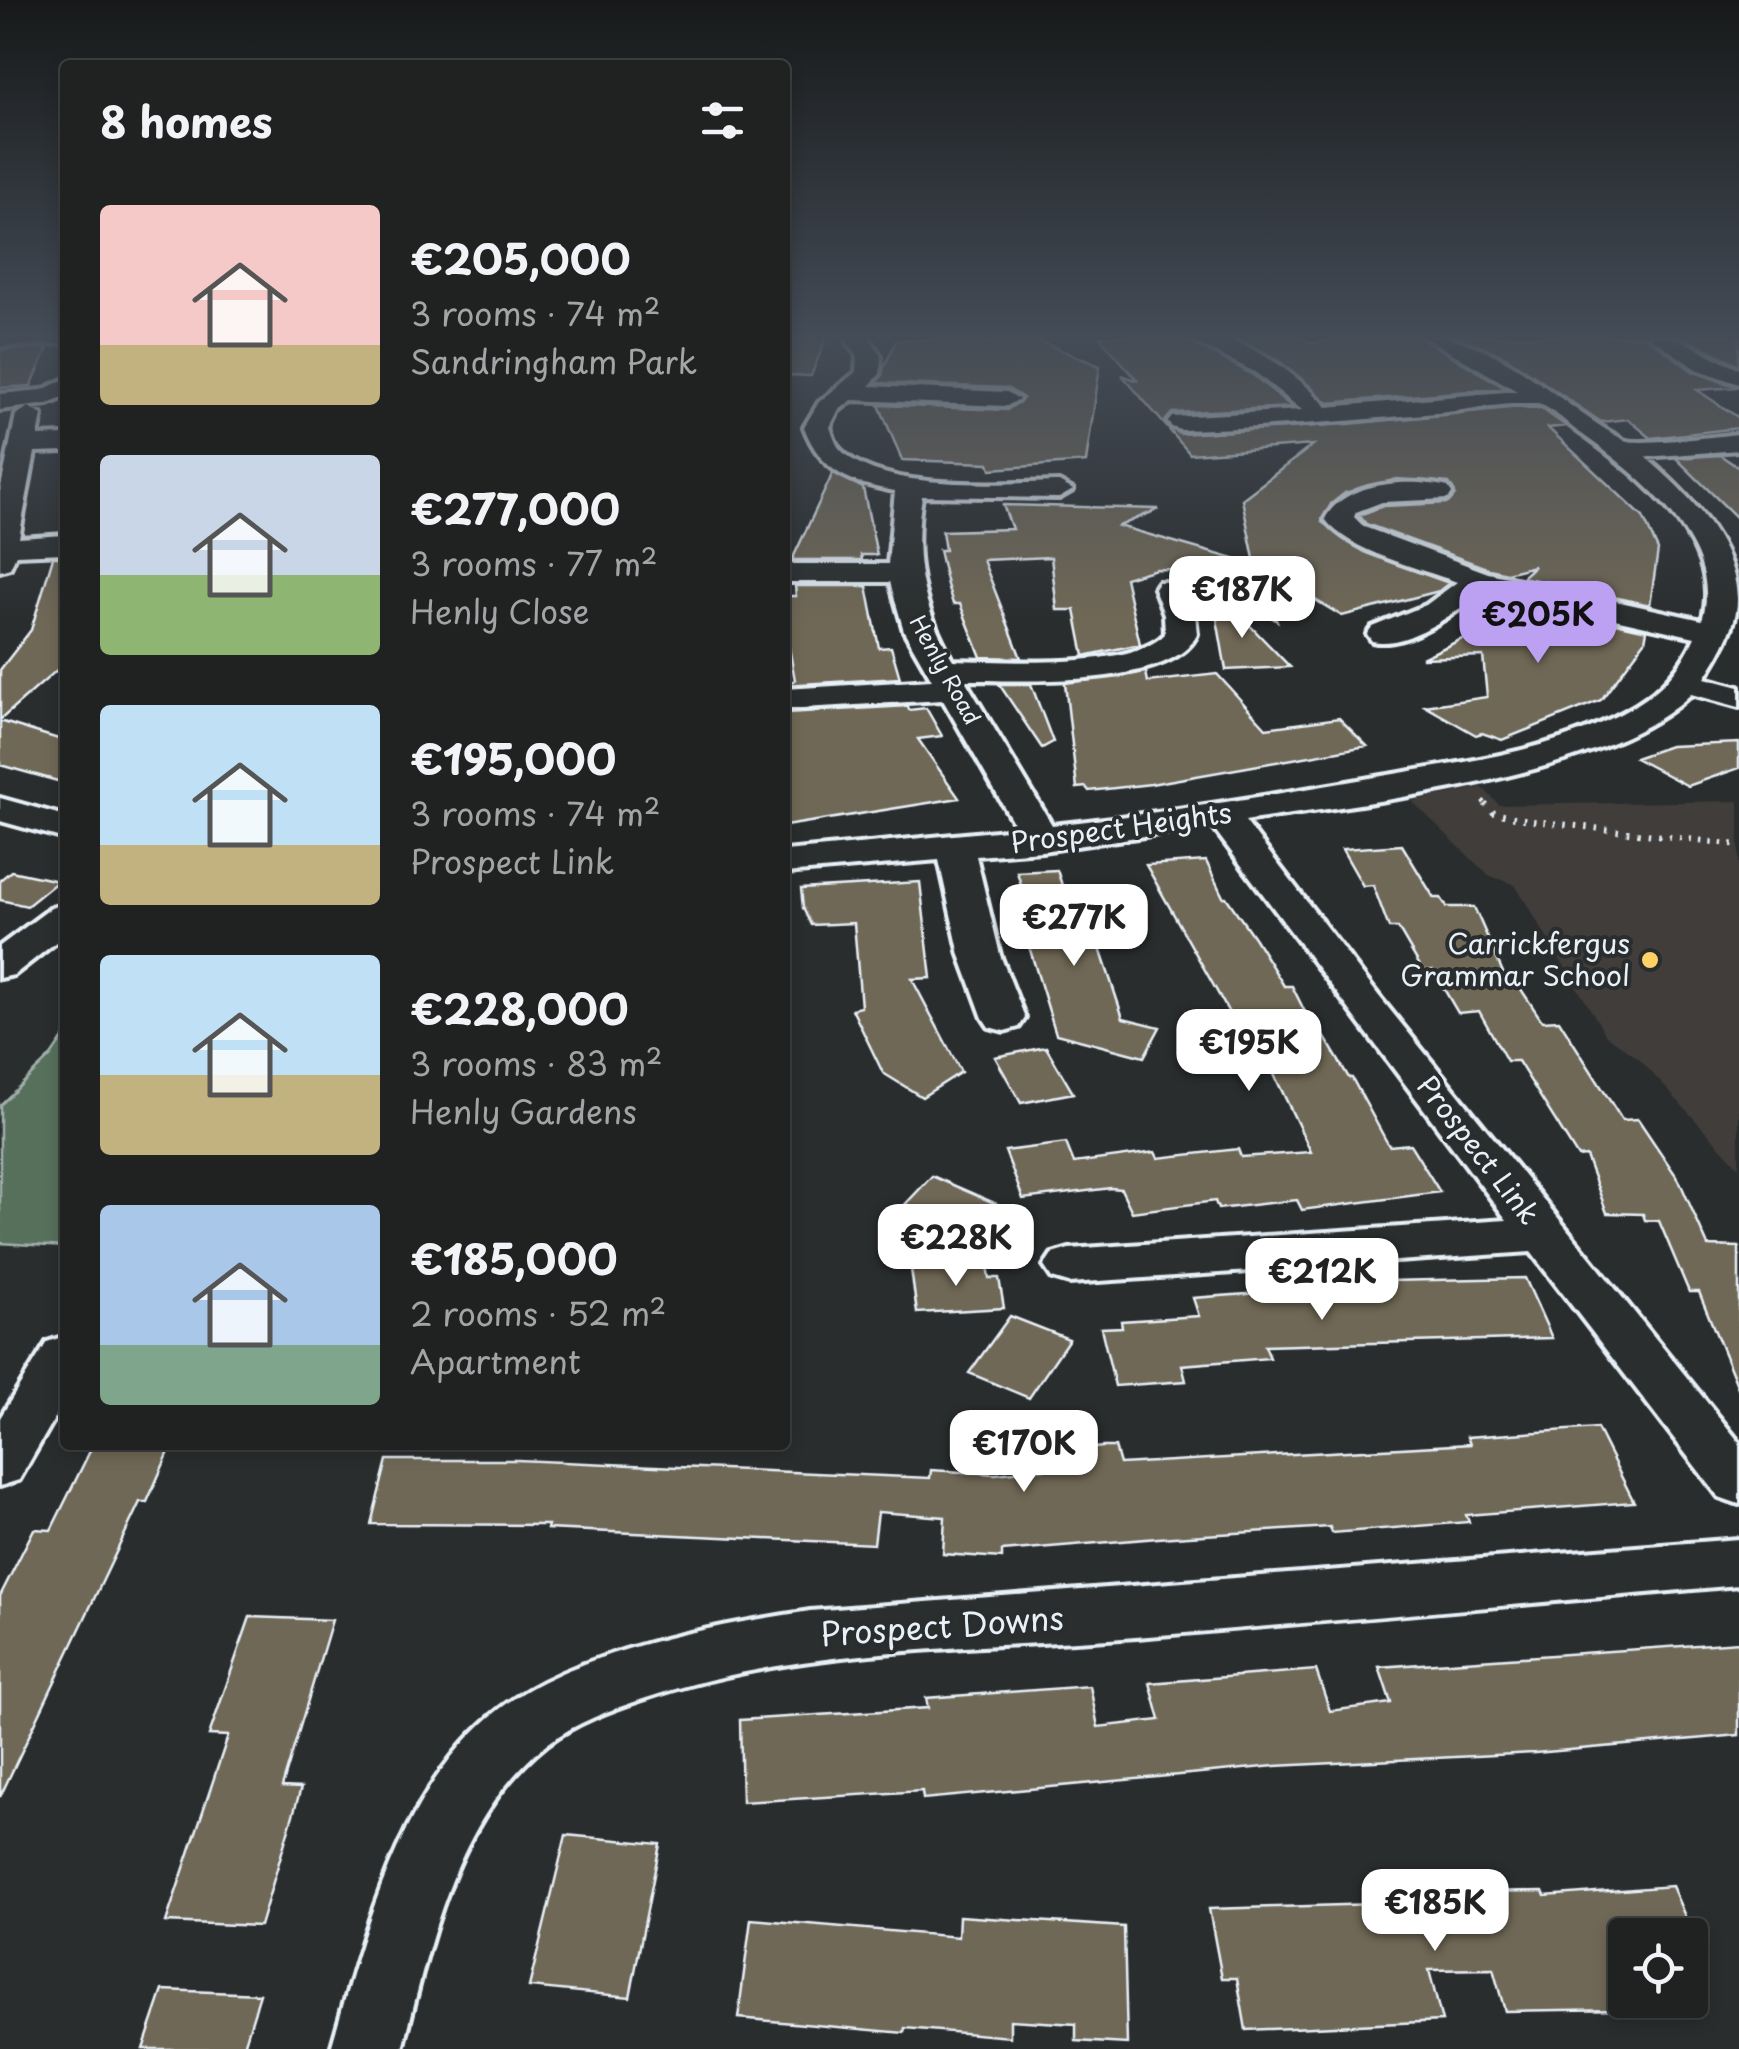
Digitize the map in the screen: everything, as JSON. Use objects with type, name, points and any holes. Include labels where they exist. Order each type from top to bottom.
[{"type":"street","points":[[25,432],[2,555],[60,545]]},
{"type":"street","points":[[818,432],[824,449],[854,470],[910,486],[956,491],[1059,490]]},
{"type":"street","points":[[1593,432],[1678,501],[1702,536],[1722,596],[1713,632],[1687,683],[1739,697]]},
{"type":"street","points":[[22,445],[60,442]]},
{"type":"street","points":[[1619,451],[1739,442]]},
{"type":"street","name":"Henly Road","points":[[910,486],[900,542],[901,573],[920,631],[1042,840]]},
{"type":"street","points":[[1438,493],[1400,492],[1360,498],[1345,507],[1339,519],[1348,530],[1364,538],[1478,580],[1713,632]]},
{"type":"street","points":[[790,574],[901,573]]},
{"type":"street","points":[[1383,634],[1437,612],[1478,580]]},
{"type":"street","points":[[790,698],[1073,669],[1159,654],[1175,646],[1181,636],[1170,588]]},
{"type":"street","name":"Prospect Heights","points":[[790,862],[1042,840],[1222,815],[1454,774],[1592,739],[1646,712],[1687,683]]},
{"type":"street","points":[[0,809],[60,827]]},
{"type":"street","name":"Prospect Link","points":[[1222,815],[1363,1004],[1739,1482]]},
{"type":"street","points":[[956,850],[980,955],[1004,1018]]},
{"type":"street","points":[[0,966],[60,920]]},
{"type":"street","points":[[1069,1266],[1545,1234]]},
{"type":"street","points":[[0,1465],[60,1363]]},
{"type":"street","name":"Prospect Downs","points":[[366,2049],[405,1912],[439,1832],[474,1776],[518,1731],[572,1698],[637,1674],[777,1639],[869,1628],[1057,1620],[1739,1562]]},
{"type":"path","points":[[1454,774],[1494,813],[1598,830],[1739,845]]},
{"type":"shaded area","name":"Carrickfergus Grammar School","points":[[1482,787],[1499,805],[1739,801],[1739,1167],[1638,1058],[1606,1035],[1515,885],[1488,875],[1412,801]]},
{"type":"green space","points":[[60,1042],[60,1247],[0,1243],[0,1105]]},
{"type":"building","points":[[890,432],[1090,432],[1086,462],[991,469],[989,463],[902,460]]},
{"type":"building","points":[[1171,432],[1552,432],[1643,517],[1658,550],[1650,605],[1522,577],[1534,566],[1507,573],[1489,569],[1366,524],[1359,515],[1383,506],[1448,503],[1455,495],[1449,483],[1397,479],[1345,493],[1331,504],[1322,522],[1366,553],[1449,583],[1439,591],[1342,616],[1255,564],[1242,499],[1313,445],[1190,454]]},
{"type":"building","points":[[1643,432],[1707,432],[1651,438]]},
{"type":"building","points":[[1720,455],[1739,468],[1739,520],[1676,458]]},
{"type":"building","points":[[833,473],[863,488],[877,555],[861,555],[862,560],[792,560]]},
{"type":"building","points":[[1003,505],[1159,509],[1119,526],[1241,561],[1276,620],[1190,570],[1156,569],[1125,578],[1140,644],[1084,656],[1075,610],[1057,610],[1051,557],[983,560],[1021,658],[981,657],[960,604],[953,604],[939,550],[945,550],[942,531],[1012,529]]},
{"type":"building","points":[[53,557],[60,557],[60,667],[0,720],[0,670],[31,630]]},
{"type":"building","points":[[1211,585],[1290,667],[1226,670]]},
{"type":"building","points":[[795,586],[867,586],[879,648],[891,647],[900,678],[790,685],[795,680],[790,652],[790,596],[796,596]]},
{"type":"building","points":[[1498,597],[1647,630],[1645,641],[1601,700],[1502,740],[1482,733],[1476,735],[1425,706],[1487,697],[1483,656],[1422,658],[1498,622],[1475,616]]},
{"type":"building","points":[[1146,672],[1148,682],[1217,674],[1266,728],[1339,718],[1367,746],[1151,784],[1089,791],[1086,787],[1077,788],[1065,683]]},
{"type":"building","points":[[999,684],[1031,684],[1053,742],[1042,748]]},
{"type":"building","points":[[926,708],[942,736],[918,739],[959,798],[790,825],[790,713]]},
{"type":"building","points":[[0,721],[60,739],[60,782],[0,765]]},
{"type":"building","points":[[1739,743],[1739,768],[1688,786],[1635,758],[1670,746]]},
{"type":"building","points":[[1402,845],[1434,898],[1441,898],[1447,907],[1474,907],[1505,977],[1513,977],[1542,1021],[1559,1020],[1622,1120],[1638,1119],[1679,1180],[1708,1246],[1739,1247],[1739,1390],[1699,1292],[1689,1292],[1659,1221],[1645,1220],[1643,1214],[1607,1213],[1586,1156],[1578,1157],[1518,1061],[1507,1061],[1479,1011],[1458,1013],[1433,970],[1423,971],[1398,928],[1389,928],[1373,885],[1363,886],[1342,849]]},
{"type":"building","points":[[1206,861],[1223,897],[1284,986],[1292,986],[1314,1030],[1320,1029],[1352,1078],[1389,1146],[1410,1144],[1440,1192],[1302,1210],[1297,1200],[1218,1209],[1215,1201],[1132,1212],[1121,1189],[1111,1188],[1023,1199],[1005,1151],[1066,1143],[1074,1163],[1155,1152],[1158,1158],[1238,1149],[1241,1157],[1311,1152],[1270,1066],[1260,1068],[1146,865]]},
{"type":"building","points":[[1057,870],[1074,922],[1087,921],[1088,927],[1093,927],[1123,1018],[1160,1027],[1144,1057],[1056,1034],[1011,888],[1022,888],[1017,872]]},
{"type":"building","points":[[11,871],[58,881],[27,906],[0,900],[0,880]]},
{"type":"building","points":[[920,882],[931,978],[912,979],[961,1072],[922,1097],[883,1073],[852,1009],[861,1007],[854,923],[811,925],[803,908],[801,889]]},
{"type":"building","points":[[1046,1047],[1073,1093],[1021,1103],[995,1057]]},
{"type":"building","points":[[932,1176],[999,1205],[967,1240],[899,1211]]},
{"type":"building","points":[[987,1265],[989,1278],[999,1278],[1004,1308],[917,1313],[911,1269]]},
{"type":"building","points":[[1525,1278],[1552,1338],[1265,1346],[1270,1358],[1182,1365],[1186,1381],[1115,1386],[1101,1328],[1122,1327],[1121,1321],[1199,1316],[1193,1298],[1275,1292],[1297,1287],[1296,1283]]},
{"type":"building","points":[[1010,1316],[1069,1339],[1029,1398],[969,1373]]},
{"type":"building","points":[[1597,1428],[1634,1502],[1466,1515],[1469,1522],[1332,1533],[1330,1527],[1158,1538],[1002,1551],[1002,1558],[943,1554],[945,1517],[878,1512],[874,1544],[547,1529],[548,1525],[371,1524],[387,1460],[517,1460],[930,1478],[931,1470],[995,1474],[1045,1469],[1041,1454],[1103,1447],[1115,1447],[1120,1464],[1470,1444],[1467,1437]]},
{"type":"building","points":[[91,1450],[170,1450],[147,1502],[140,1502],[0,1797],[0,1596],[34,1529],[51,1530]]},
{"type":"building","points":[[250,1617],[332,1620],[282,1787],[301,1788],[260,1926],[166,1922],[228,1736],[209,1735]]},
{"type":"building","points":[[1739,1642],[1739,1735],[1535,1753],[1275,1766],[923,1799],[922,1791],[742,1802],[740,1720],[928,1708],[926,1698],[1090,1686],[1098,1727],[1160,1720],[1150,1683],[1316,1670],[1330,1711],[1391,1703],[1379,1667]]},
{"type":"building","points":[[566,1835],[660,1844],[630,1997],[529,1987]]},
{"type":"building","points":[[1672,1886],[1686,1918],[1608,1918],[1608,2009],[1505,2011],[1493,1969],[1429,1970],[1442,2021],[1246,2030],[1237,1978],[1222,1978],[1209,1909],[1411,1903],[1474,1898],[1472,1892],[1543,1891],[1545,1896]]},
{"type":"building","points":[[959,1916],[1124,1927],[1127,2044],[1076,2041],[1076,2024],[1010,2020],[1010,2037],[905,2028],[904,2033],[738,2018],[751,1919],[958,1937]]},
{"type":"building","points":[[163,1990],[260,1994],[243,2049],[143,2049]]},
{"type":"place","name":"Carrickfergus Grammar School","points":[[1650,960]]}]
